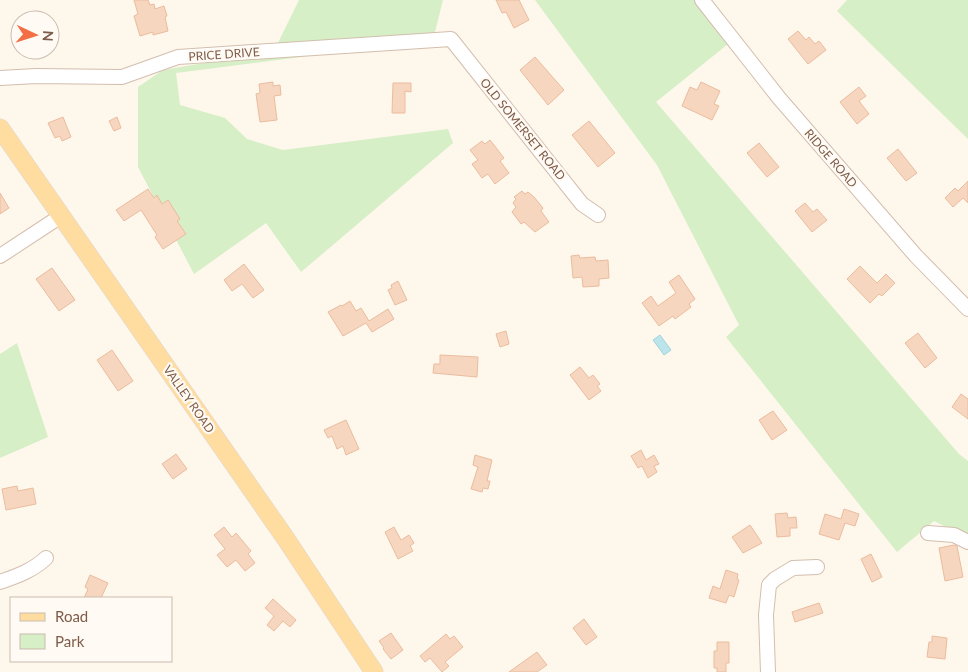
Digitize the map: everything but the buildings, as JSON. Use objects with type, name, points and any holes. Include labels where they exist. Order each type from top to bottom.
[{"type":"main road","name":"VALLEY ROAD","points":[[0,128],[275,524],[374,672]]},
{"type":"street","name":"RIDGE ROAD","points":[[702,0],[779,98],[916,256],[968,309]]},
{"type":"street","name":"PRICE DRIVE","points":[[0,78],[36,76],[122,77],[178,57],[451,39]]},
{"type":"street","name":"OLD SOMERSET ROAD","points":[[451,39],[582,204],[598,215]]},
{"type":"street","points":[[0,256],[61,216]]},
{"type":"street","points":[[928,533],[954,535],[968,542]]},
{"type":"street","points":[[0,582],[38,566],[46,558]]},
{"type":"street","points":[[768,672],[766,615],[769,585],[774,579],[793,568],[816,567]]},
{"type":"green space","points":[[299,0],[443,0],[433,40],[176,73],[180,105],[225,118],[247,139],[283,150],[448,129],[453,143],[301,272],[266,223],[194,274],[138,167],[138,87],[163,70],[274,51]]},
{"type":"green space","points":[[535,0],[711,0],[728,44],[656,102],[959,454],[968,461],[968,538],[934,521],[897,552],[726,337],[739,325],[657,165]]},
{"type":"green space","points":[[847,0],[968,0],[968,139],[837,11]]},
{"type":"green space","points":[[17,343],[48,437],[0,458],[0,354]]},
{"type":"water","points":[[660,335],[671,350],[664,355],[653,340]]}]
